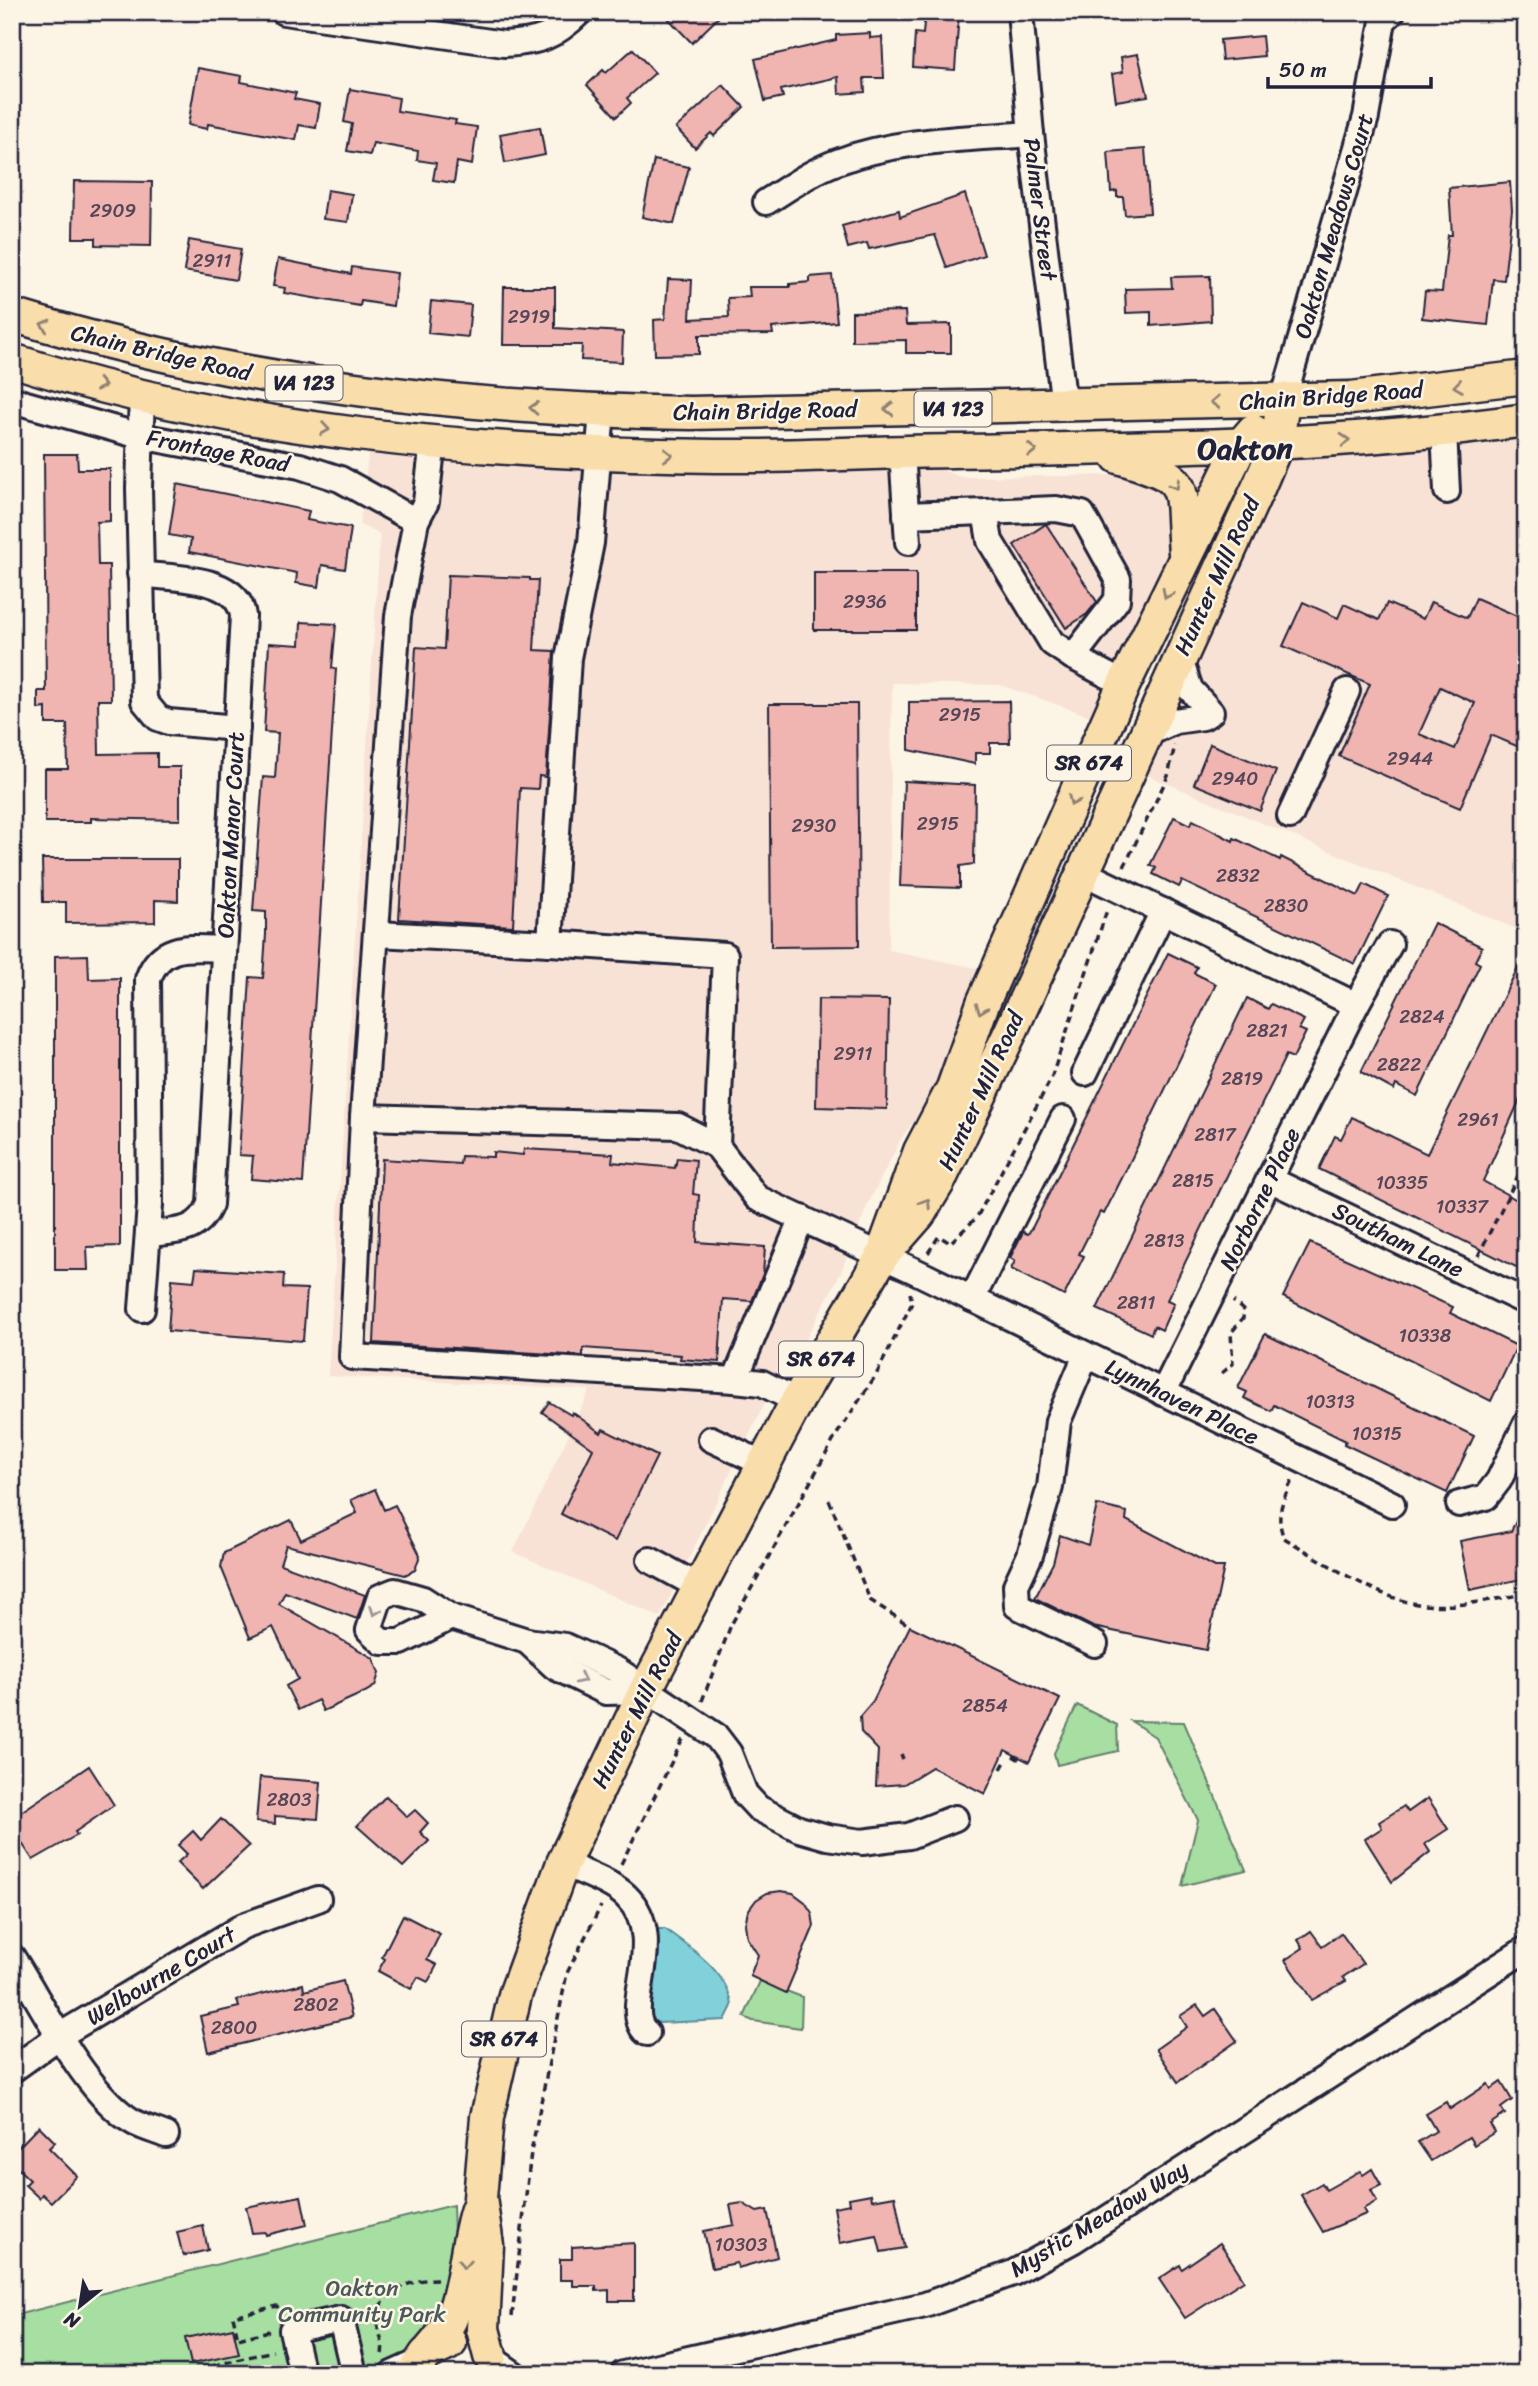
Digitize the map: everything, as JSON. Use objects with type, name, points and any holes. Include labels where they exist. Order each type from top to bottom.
[{"type":"main road","name":"Chain Bridge Road","points":[[12,315],[116,345],[269,378],[435,400],[602,411],[691,413],[1283,400],[1364,396],[1526,377]]},
{"type":"main road","name":"Chain Bridge Road","points":[[12,360],[142,394],[245,417],[433,441],[600,454],[719,456],[1276,444],[1444,431],[1526,420]]},
{"type":"main road","name":"Hunter Mill Road","points":[[406,2364],[443,2335],[459,2303],[467,2243],[480,2198],[487,2117],[499,2059],[515,1995],[564,1863],[645,1692],[797,1401],[883,1255],[919,1214],[939,1181],[1276,444],[1283,400]]},
{"type":"main road","name":"Hunter Mill Road","points":[[883,1255],[920,1151],[953,1088],[984,1003],[1124,684],[1241,445],[1283,400]]},
{"type":"main road","points":[[1093,449],[1169,474],[1181,490],[1185,557]]},
{"type":"main road","name":"Hunter Mill Road","points":[[480,2198],[487,2245],[483,2329],[505,2366]]},
{"type":"main road","points":[[406,2364],[445,2344],[461,2342],[478,2347],[505,2366]]},
{"type":"street","points":[[284,12],[504,44],[536,42],[551,36],[580,12]]},
{"type":"street","name":"Palmer Street","points":[[1020,12],[1031,134],[1063,406]]},
{"type":"street","name":"Oakton Meadows Court","points":[[1283,400],[1366,117],[1382,21],[1392,12]]},
{"type":"street","points":[[766,202],[816,172],[864,153],[916,143],[1031,134]]},
{"type":"street","points":[[142,394],[142,693],[150,710],[169,722],[237,728]]},
{"type":"street","name":"Frontage Road","points":[[12,400],[140,436],[300,466],[340,479],[416,521]]},
{"type":"street","points":[[550,943],[568,658],[591,542],[602,411]]},
{"type":"street","points":[[1444,431],[1447,491]]},
{"type":"street","points":[[433,441],[426,502],[416,521],[398,615],[363,1116],[352,1357],[734,1380],[762,1383],[797,1401]]},
{"type":"street","points":[[902,452],[908,542]]},
{"type":"street","points":[[906,515],[1056,509],[1082,514],[1118,579],[1117,600],[1073,657]]},
{"type":"street","points":[[985,512],[990,541],[1052,643],[1124,684]]},
{"type":"street","name":"Oakton Manor Court","points":[[140,574],[221,586],[238,598],[243,616],[244,645],[210,1204],[196,1226],[186,1230],[149,1234]]},
{"type":"street","points":[[1143,736],[1175,721],[1203,717],[1211,712],[1190,689],[1179,657]]},
{"type":"street","points":[[1290,816],[1347,691]]},
{"type":"street","points":[[1082,872],[1356,1005]]},
{"type":"street","points":[[1085,1073],[1163,911]]},
{"type":"street","points":[[363,1116],[678,1126],[717,1146],[725,955],[377,934]]},
{"type":"street","points":[[1010,943],[1043,957]]},
{"type":"street","name":"Norborne Place","points":[[1163,1393],[1356,1005],[1390,944]]},
{"type":"street","points":[[142,1309],[149,1234],[148,979],[159,958],[172,950],[224,949]]},
{"type":"street","points":[[972,1299],[1063,1119]]},
{"type":"street","name":"Lynnhaven Place","points":[[717,1146],[757,1198],[883,1255],[1392,1504]]},
{"type":"street","name":"Southam Lane","points":[[1269,1179],[1526,1302]]},
{"type":"street","points":[[734,1380],[802,1218]]},
{"type":"street","points":[[1087,1355],[1058,1420],[1049,1487],[1030,1555],[1016,1585],[1017,1606],[1096,1644]]},
{"type":"street","points":[[1459,1504],[1486,1497],[1499,1480],[1526,1424]]},
{"type":"street","points":[[711,1439],[764,1464]]},
{"type":"street","points":[[650,1560],[700,1587]]},
{"type":"street","points":[[451,1616],[527,1641],[565,1646],[617,1670],[645,1692],[716,1736],[729,1753],[745,1794],[758,1808],[800,1829],[827,1837],[862,1842],[909,1836],[955,1818]]},
{"type":"street","points":[[564,1863],[610,1886],[630,1901],[642,1917],[646,1958],[638,2017],[647,2033]]},
{"type":"street","name":"Welbourne Court","points":[[12,2070],[59,2036],[112,2007],[243,1926],[318,1899]]},
{"type":"street","name":"Mystic Meadow Way","points":[[623,2374],[925,2305],[1013,2273],[1074,2240],[1526,1949]]},
{"type":"street","points":[[12,1957],[59,2036],[107,2100],[134,2122],[166,2135]]},
{"type":"street","points":[[302,2374],[292,2330],[341,2319],[354,2374]]},
{"type":"path","points":[[1122,871],[1168,776],[1176,741]]},
{"type":"path","points":[[939,1236],[950,1243],[978,1217],[1051,1079],[1108,907]]},
{"type":"path","points":[[1475,1261],[1526,1160]]},
{"type":"path","points":[[701,1702],[731,1625],[837,1434],[882,1363],[912,1303],[909,1284]]},
{"type":"path","points":[[1222,1373],[1233,1364],[1231,1333],[1243,1318],[1244,1311],[1233,1301]]},
{"type":"path","points":[[1295,1476],[1282,1501],[1278,1524],[1284,1538],[1371,1588],[1422,1605],[1454,1605],[1526,1594]]},
{"type":"path","points":[[829,1500],[870,1600],[910,1626]]},
{"type":"path","points":[[511,2324],[531,2152],[567,1973],[685,1737]]},
{"type":"path","points":[[1013,1756],[1023,1762]]},
{"type":"path","points":[[1001,1769],[1005,1762]]},
{"type":"path","points":[[406,2364],[383,2351],[377,2316],[387,2296],[421,2281],[448,2280]]},
{"type":"path","points":[[272,2307],[233,2316],[238,2339],[277,2329]]},
{"type":"path","points":[[178,2374],[282,2349]]},
{"type":"path","points":[[505,2366],[541,2366],[541,2374]]},
{"type":"path","points":[[150,2374],[161,2374]]},
{"type":"shaded area","points":[[1526,430],[1526,933],[1144,774],[1222,611],[1154,580],[1096,718],[1000,685],[892,683],[889,950],[982,969],[958,1018],[953,1062],[938,1089],[902,1137],[868,1204],[841,1272],[795,1360],[782,1368],[660,1617],[513,1552],[590,1390],[328,1376],[380,534],[360,525],[369,447],[860,468],[936,468],[961,477],[1119,475],[1150,483],[1168,458]]},
{"type":"green space","points":[[1077,1705],[1117,1725],[1118,1751],[1057,1765],[1054,1753]]},
{"type":"green space","points":[[1131,1721],[1184,1722],[1246,1870],[1182,1886],[1198,1820],[1155,1737]]},
{"type":"green space","points":[[760,1981],[802,1997],[801,2028],[753,2021],[744,2017]]},
{"type":"green space","name":"Oakton Community Park","points":[[453,2205],[456,2291],[401,2374],[12,2374],[12,2316]]},
{"type":"water","points":[[665,1929],[686,1944],[707,1962],[724,1983],[732,2006],[725,2020],[659,2023],[651,2020],[648,2012],[659,1954],[656,1932]]},
{"type":"building","points":[[662,12],[724,12],[692,43]]},
{"type":"building","points":[[925,12],[959,12],[955,70],[913,67],[915,33],[923,34]]},
{"type":"building","points":[[870,33],[870,38],[882,37],[884,78],[864,78],[865,92],[839,94],[838,77],[781,90],[783,97],[765,101],[755,59],[836,40],[836,35]]},
{"type":"building","points":[[1262,36],[1264,56],[1222,60],[1220,40]]},
{"type":"building","points":[[633,49],[655,73],[627,98],[631,103],[616,117],[587,85],[603,70],[606,73]]},
{"type":"building","points":[[1138,54],[1148,96],[1116,101],[1112,74],[1123,72],[1121,57]]},
{"type":"building","points":[[198,68],[242,76],[241,82],[296,93],[294,99],[320,104],[316,128],[299,125],[296,140],[208,124],[207,129],[188,125]]},
{"type":"building","points":[[723,85],[744,107],[714,136],[711,133],[695,148],[676,128]]},
{"type":"building","points":[[350,89],[399,98],[397,111],[456,120],[455,124],[477,127],[472,165],[457,162],[454,183],[433,180],[436,163],[417,160],[418,151],[373,143],[370,155],[347,151],[352,124],[344,122]]},
{"type":"building","points":[[540,127],[545,155],[505,163],[500,134]]},
{"type":"building","points":[[1145,149],[1150,213],[1125,215],[1123,197],[1117,197],[1117,191],[1111,192],[1108,152]]},
{"type":"building","points":[[654,160],[689,167],[674,224],[642,217]]},
{"type":"building","points":[[74,181],[152,182],[151,246],[96,245],[96,238],[73,238]]},
{"type":"building","points":[[1510,182],[1512,210],[1504,280],[1493,279],[1488,325],[1422,318],[1425,291],[1442,292],[1448,235],[1452,235],[1449,188]]},
{"type":"building","points":[[327,190],[352,194],[348,222],[323,219]]},
{"type":"building","points":[[965,194],[984,255],[947,268],[935,235],[869,249],[867,243],[848,248],[842,226],[899,210],[900,217]]},
{"type":"building","points":[[189,240],[241,249],[236,280],[184,271]]},
{"type":"building","points":[[278,259],[351,274],[352,267],[397,273],[393,306],[361,301],[360,306],[284,293],[285,288],[273,286]]},
{"type":"building","points":[[832,275],[837,322],[772,328],[773,334],[699,335],[699,354],[655,355],[654,320],[665,319],[668,279],[692,280],[690,319],[729,317],[728,298],[750,297],[749,287],[790,287],[790,284],[810,282],[810,277]]},
{"type":"building","points":[[1210,276],[1211,321],[1151,326],[1151,312],[1126,313],[1125,289],[1172,288],[1171,277]]},
{"type":"building","points":[[504,287],[555,287],[555,328],[623,332],[622,362],[581,360],[582,345],[503,345]]},
{"type":"building","points":[[431,301],[471,305],[468,337],[428,333]]},
{"type":"building","points":[[905,311],[906,325],[951,324],[951,353],[906,353],[906,340],[852,341],[852,312]]},
{"type":"building","points":[[44,454],[77,454],[78,469],[110,469],[110,521],[97,522],[98,565],[109,565],[111,700],[98,700],[99,754],[157,753],[157,767],[180,767],[180,820],[91,818],[91,822],[45,822],[45,769],[68,769],[67,724],[46,724],[46,708],[38,709],[38,691],[46,691]]},
{"type":"building","points":[[177,484],[309,511],[307,520],[351,528],[345,569],[322,565],[319,587],[296,583],[297,573],[189,552],[191,539],[169,535]]},
{"type":"building","points":[[1046,524],[1097,602],[1087,614],[1066,628],[1014,545]]},
{"type":"building","points":[[814,573],[916,573],[916,630],[814,630]]},
{"type":"building","points":[[448,575],[538,580],[534,650],[554,651],[546,777],[539,776],[538,789],[520,788],[513,926],[399,919],[416,647],[444,649]]},
{"type":"building","points":[[1476,598],[1526,620],[1526,750],[1491,735],[1460,808],[1339,756],[1370,684],[1283,646],[1303,602],[1338,618],[1344,604],[1379,620],[1387,603],[1423,619],[1431,602],[1467,618]],"holes":[[[1440,687],[1475,703],[1455,749],[1419,734]]]},
{"type":"building","points":[[301,622],[336,624],[332,668],[336,669],[303,1183],[251,1179],[253,1156],[239,1155],[250,977],[263,978],[266,934],[266,912],[253,911],[263,777],[275,778],[278,733],[264,732],[269,643],[300,645]]},
{"type":"building","points":[[1009,701],[1010,743],[990,743],[990,753],[975,753],[975,764],[909,750],[909,702]]},
{"type":"building","points":[[769,704],[857,704],[859,946],[771,947]]},
{"type":"building","points":[[1210,744],[1276,771],[1260,811],[1194,784]]},
{"type":"building","points":[[904,781],[975,785],[974,864],[960,866],[960,888],[900,886]]},
{"type":"building","points":[[1174,817],[1190,825],[1193,820],[1233,841],[1234,838],[1280,860],[1281,857],[1358,896],[1364,884],[1388,896],[1355,964],[1182,881],[1179,887],[1153,874],[1156,868],[1150,865]]},
{"type":"building","points":[[42,859],[178,859],[178,901],[155,900],[155,922],[66,923],[66,902],[43,902]]},
{"type":"building","points":[[1434,923],[1482,947],[1475,961],[1480,964],[1417,1096],[1396,1085],[1394,1090],[1361,1072]]},
{"type":"building","points":[[1526,951],[1526,1086],[1483,1181],[1526,1205],[1526,1272],[1319,1169],[1335,1136],[1341,1139],[1352,1117],[1427,1154]]},
{"type":"building","points":[[1168,953],[1197,967],[1194,973],[1216,984],[1104,1214],[1100,1212],[1079,1254],[1084,1256],[1064,1296],[1011,1269],[1015,1261],[1010,1258],[1023,1232],[1028,1234],[1033,1226]]},
{"type":"building","points":[[88,955],[89,979],[120,978],[120,1246],[87,1247],[88,1270],[55,1270],[55,956]]},
{"type":"building","points":[[1247,998],[1268,1009],[1271,1004],[1304,1020],[1299,1029],[1306,1032],[1293,1058],[1286,1055],[1252,1124],[1167,1300],[1174,1303],[1162,1330],[1154,1326],[1151,1334],[1097,1309]]},
{"type":"building","points":[[818,999],[889,1000],[887,1109],[816,1107]]},
{"type":"building","points":[[524,1149],[613,1154],[612,1162],[675,1168],[677,1158],[696,1160],[693,1194],[699,1195],[697,1242],[765,1247],[763,1274],[752,1301],[723,1299],[719,1362],[680,1359],[681,1355],[583,1348],[583,1356],[374,1343],[382,1159],[460,1164],[461,1156],[493,1157],[493,1152],[523,1155]]},
{"type":"building","points":[[1310,1243],[1453,1307],[1450,1313],[1517,1346],[1491,1401],[1283,1297]]},
{"type":"building","points":[[196,1268],[284,1274],[283,1288],[307,1289],[303,1341],[168,1331],[172,1279],[194,1281]]},
{"type":"building","points":[[1265,1334],[1474,1436],[1447,1493],[1344,1444],[1346,1441],[1274,1405],[1271,1411],[1244,1398],[1247,1392],[1238,1388]]},
{"type":"building","points":[[549,1402],[571,1415],[572,1412],[601,1433],[603,1429],[657,1456],[615,1541],[561,1514],[593,1449],[542,1412]]},
{"type":"building","points":[[375,1489],[384,1510],[395,1505],[420,1555],[415,1570],[405,1575],[286,1545],[280,1564],[365,1595],[357,1619],[285,1592],[279,1604],[373,1658],[379,1673],[375,1686],[365,1692],[323,1711],[318,1700],[298,1710],[286,1686],[298,1679],[273,1627],[250,1638],[221,1567],[224,1553],[291,1520],[301,1540],[357,1513],[351,1500]]},
{"type":"building","points":[[1526,1500],[1526,1578],[1470,1590],[1460,1541],[1511,1531]]},
{"type":"building","points":[[1097,1505],[1127,1512],[1126,1520],[1215,1567],[1224,1567],[1206,1650],[1093,1627],[1035,1598],[1053,1563],[1060,1535],[1088,1545]]},
{"type":"building","points":[[910,1626],[1060,1699],[1029,1762],[1005,1750],[985,1794],[932,1767],[904,1784],[876,1786],[878,1750],[861,1732],[860,1716],[873,1701]]},
{"type":"building","points":[[89,1766],[114,1805],[75,1832],[77,1835],[33,1860],[12,1828],[12,1818]]},
{"type":"building","points":[[260,1777],[321,1782],[318,1819],[275,1816],[275,1824],[256,1822]]},
{"type":"building","points":[[386,1796],[407,1817],[415,1810],[428,1823],[420,1832],[429,1841],[403,1867],[357,1826]]},
{"type":"building","points":[[1428,1798],[1448,1829],[1425,1844],[1430,1852],[1392,1882],[1365,1839],[1382,1828],[1379,1822],[1404,1806],[1408,1812]]},
{"type":"building","points":[[221,1819],[249,1846],[203,1889],[177,1863],[187,1854],[178,1845],[193,1831],[201,1840]]},
{"type":"building","points":[[767,1893],[793,1893],[805,1902],[812,1913],[814,1926],[786,1993],[750,1976],[758,1955],[747,1938],[745,1924],[748,1911],[756,1900]]},
{"type":"building","points":[[403,1915],[440,1934],[427,1960],[437,1965],[428,1982],[418,1977],[411,1989],[378,1971]]},
{"type":"building","points":[[1311,1931],[1322,1946],[1341,1933],[1363,1964],[1343,1977],[1346,1981],[1312,2000],[1285,1960],[1303,1948],[1298,1940]]},
{"type":"building","points":[[343,1981],[352,2017],[208,2052],[200,2016],[239,2007],[237,2000],[303,1984],[304,1991]]},
{"type":"building","points":[[1197,2005],[1205,2016],[1215,2009],[1237,2041],[1178,2082],[1156,2049],[1187,2027],[1180,2016]]},
{"type":"building","points":[[1501,2082],[1512,2100],[1501,2108],[1505,2114],[1490,2124],[1495,2132],[1474,2145],[1469,2137],[1431,2161],[1418,2142],[1436,2131],[1426,2114],[1446,2102],[1450,2109],[1488,2084],[1491,2089]]},
{"type":"building","points":[[39,2126],[55,2142],[49,2148],[77,2176],[51,2202],[42,2194],[39,2198],[25,2185],[30,2180],[12,2163],[12,2154]]},
{"type":"building","points":[[1372,2169],[1381,2185],[1371,2190],[1377,2201],[1363,2209],[1366,2214],[1323,2232],[1301,2195],[1322,2183],[1326,2190],[1360,2171],[1363,2175]]},
{"type":"building","points":[[871,2194],[872,2200],[895,2196],[905,2248],[881,2252],[877,2236],[840,2243],[834,2207],[850,2204],[849,2198]]},
{"type":"building","points":[[301,2196],[307,2225],[266,2235],[265,2232],[252,2233],[246,2207]]},
{"type":"building","points":[[742,2203],[757,2212],[767,2210],[777,2257],[738,2268],[737,2263],[712,2268],[704,2231],[734,2225],[730,2205]]},
{"type":"building","points":[[203,2226],[208,2250],[183,2256],[177,2232]]},
{"type":"building","points":[[634,2243],[634,2301],[609,2301],[609,2290],[596,2291],[596,2286],[573,2286],[573,2280],[560,2280],[560,2259],[572,2259],[572,2247]]},
{"type":"building","points":[[1220,2243],[1244,2280],[1185,2318],[1159,2279],[1180,2265],[1182,2269]]},
{"type":"building","points":[[233,2328],[239,2354],[191,2364],[185,2338]]},
{"type":"district","name":"Oakton","points":[[1245,449]]}]
